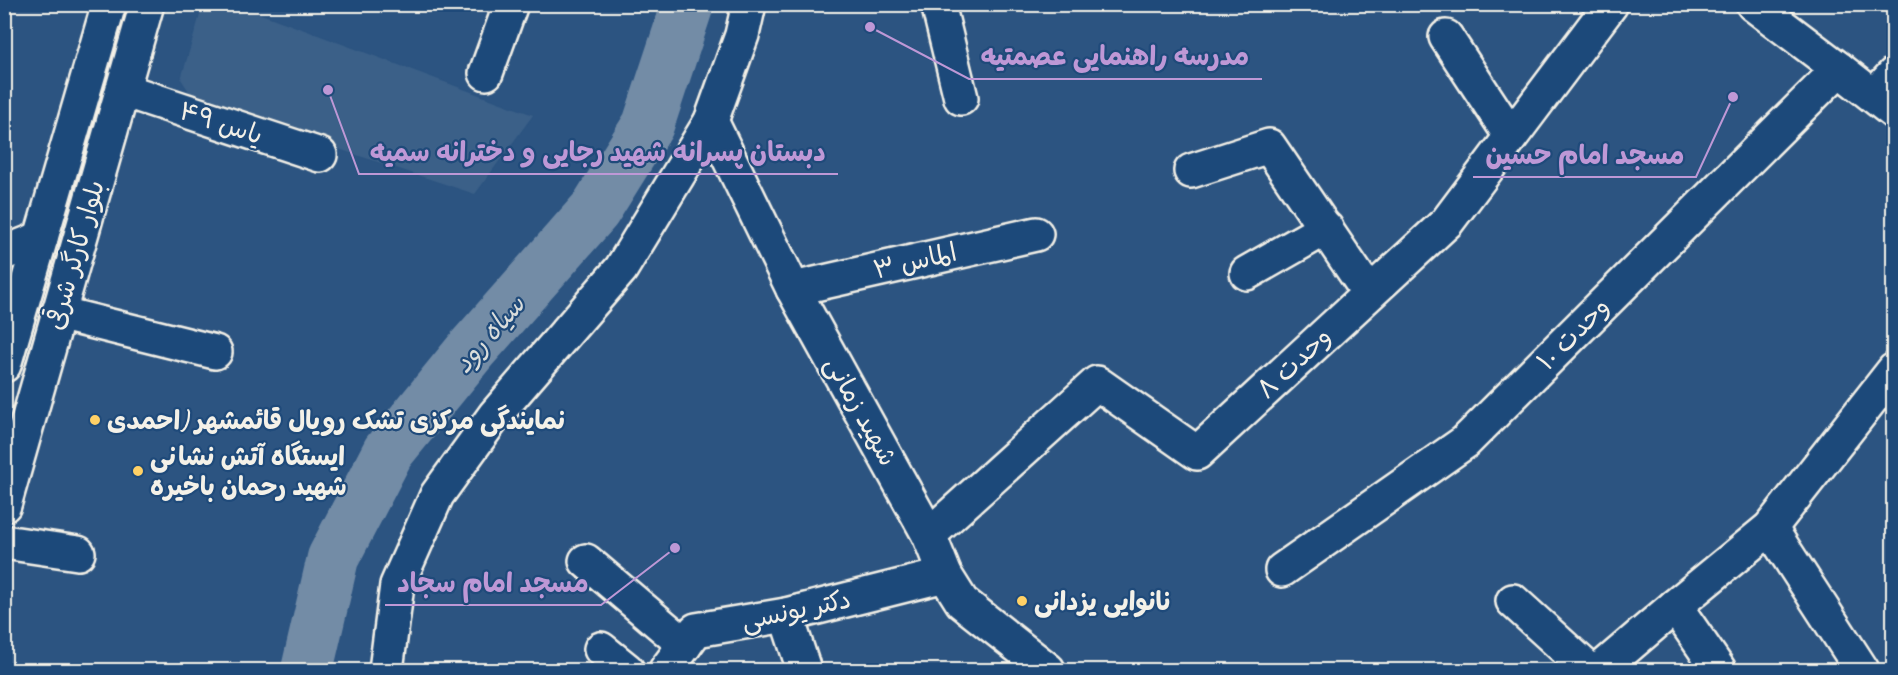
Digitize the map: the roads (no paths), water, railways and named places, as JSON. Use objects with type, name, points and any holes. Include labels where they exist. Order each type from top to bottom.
[{"type":"street","name":"بلوار کارگر شرقی","points":[[5,359],[109,4]]},
{"type":"street","name":"بلوار کارگر شرقی","points":[[4,505],[147,4]]},
{"type":"street","points":[[486,73],[511,4]]},
{"type":"street","points":[[386,670],[397,585],[437,495],[495,416],[621,268],[711,120],[742,35],[749,4]]},
{"type":"street","points":[[938,4],[961,98]]},
{"type":"street","name":"وحدت ۸","points":[[929,535],[1097,383],[1197,453],[1447,222],[1611,4]]},
{"type":"street","points":[[1753,4],[1839,69],[1887,94]]},
{"type":"street","points":[[1446,37],[1511,136]]},
{"type":"street","name":"وحدت ۱۰","points":[[1282,570],[1466,442],[1839,69]]},
{"type":"street","name":"یاس ۴۹","points":[[123,90],[320,155]]},
{"type":"street","name":"شهید زمانی","points":[[711,120],[793,289],[929,535],[945,575],[962,602],[1048,670]]},
{"type":"street","points":[[1191,171],[1269,146],[1370,293]]},
{"type":"street","points":[[1247,273],[1326,228]]},
{"type":"street","name":"الماس ۳","points":[[793,289],[1036,234]]},
{"type":"street","points":[[4,253],[41,238]]},
{"type":"street","points":[[58,313],[215,352]]},
{"type":"street","points":[[1600,670],[1770,528],[1893,370]]},
{"type":"street","points":[[1770,528],[1862,670]]},
{"type":"street","points":[[4,542],[78,553]]},
{"type":"street","points":[[586,561],[685,645]]},
{"type":"street","name":"دکتر یونسی","points":[[666,670],[696,630],[786,615],[945,575]]},
{"type":"street","points":[[1513,601],[1589,670]]},
{"type":"street","points":[[1676,606],[1712,667]]},
{"type":"street","points":[[786,615],[804,670]]},
{"type":"street","points":[[601,649],[627,670]]},
{"type":"waterway","name":"سیاه رود","points":[[307,670],[333,558],[388,452],[472,349],[595,210],[648,125],[688,4]]},
{"type":"place","name":"مدرسه راهنمایی عصمتیه","points":[[870,27]]},
{"type":"place","name":"دبستان پسرانه شهید رجایی و دخترانه سمیه","points":[[328,90]]},
{"type":"place","name":"مسجد امام حسین","points":[[1733,97]]},
{"type":"place","name":"نمایندگی مرکزی تشک رویال قائمشهر (احمدی","points":[[95,420]]},
{"type":"place","name":"ایستگاه آتش نشانی شهید رحمان باخیره","points":[[138,471]]},
{"type":"place","name":"مسجد امام سجاد","points":[[675,548]]},
{"type":"place","name":"نانوایی یزدانی","points":[[1022,601]]}]
